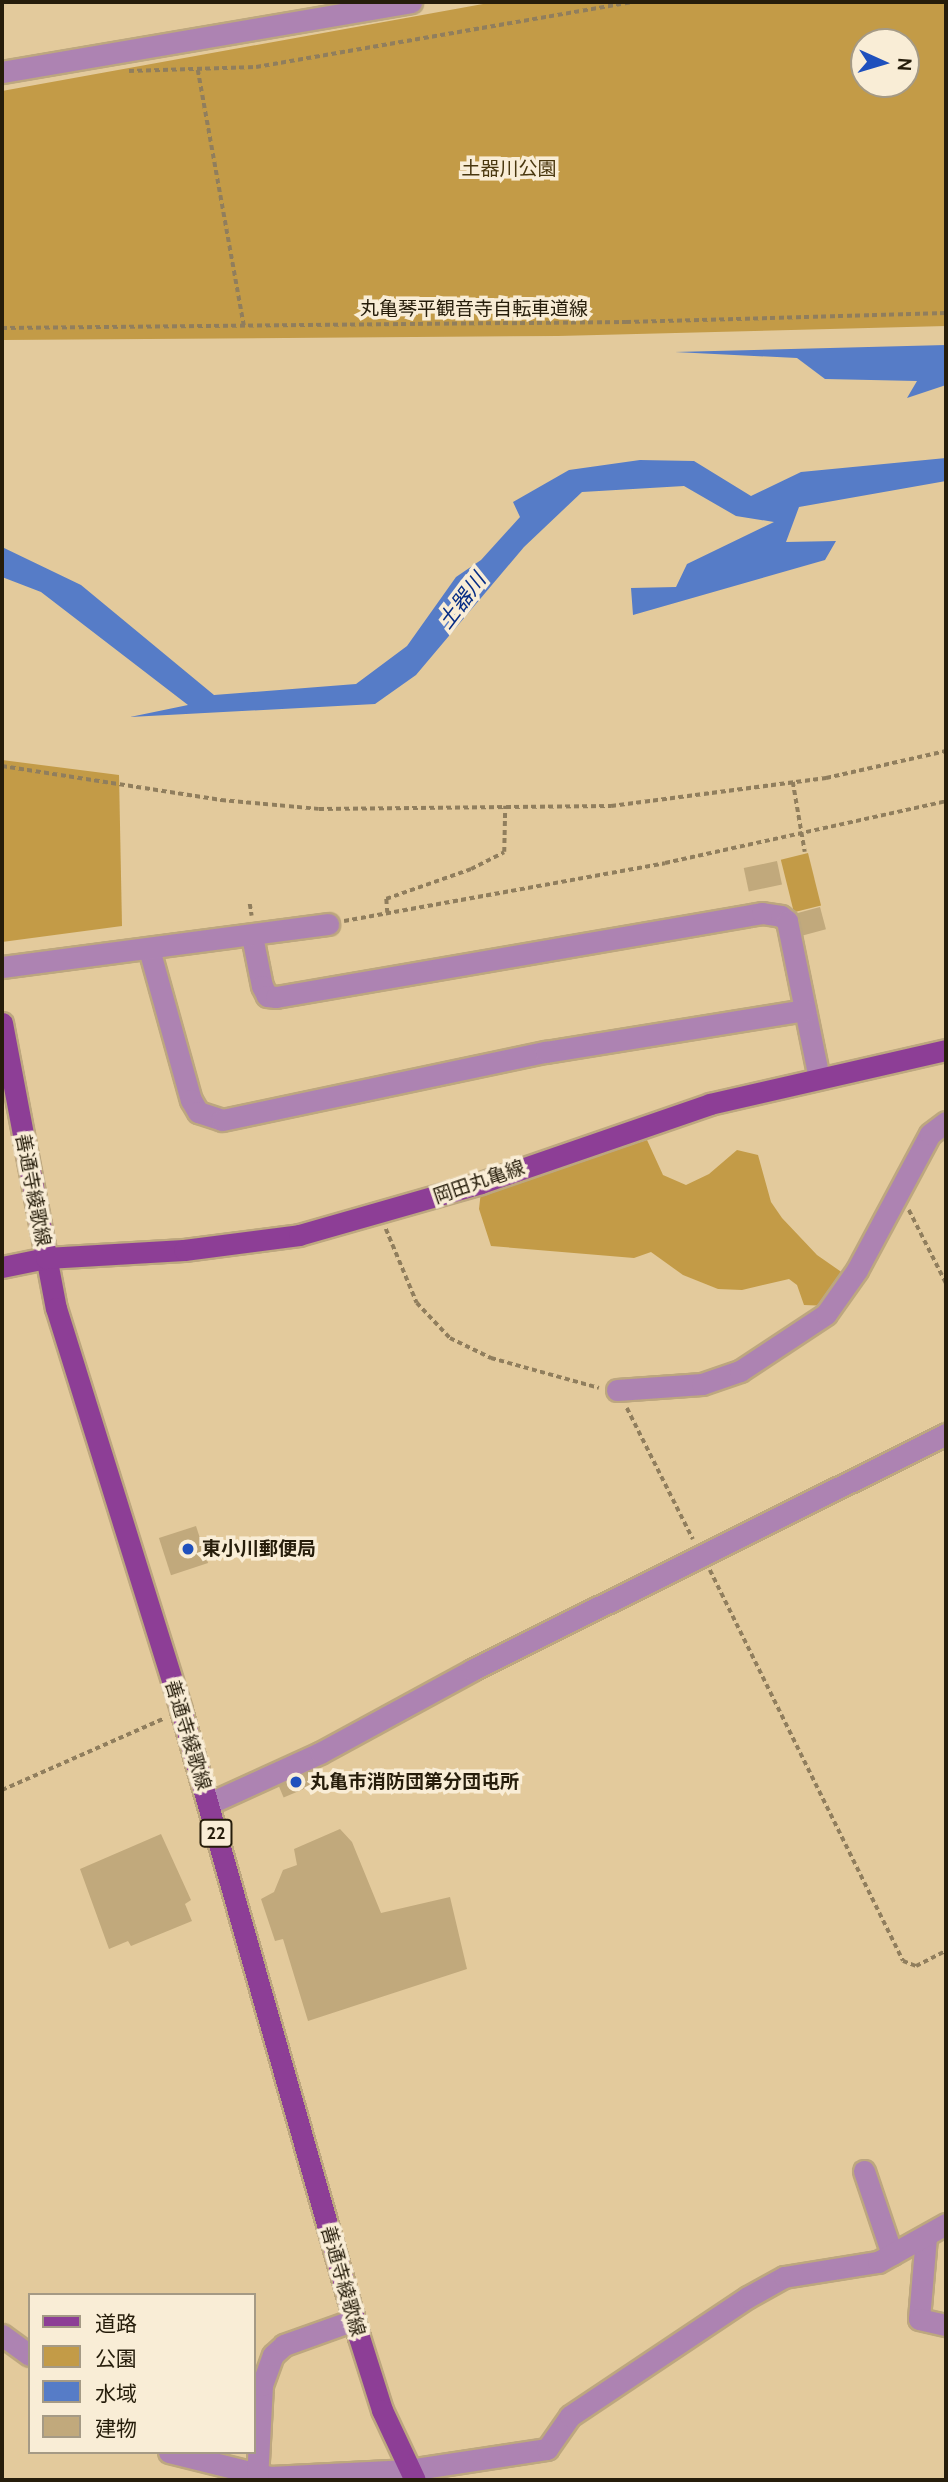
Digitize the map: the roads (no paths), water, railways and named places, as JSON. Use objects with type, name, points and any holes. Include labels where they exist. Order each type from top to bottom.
[{"type":"main road","name":"善通寺綾歌線","points":[[2,1023],[55,1308],[181,1710],[354,2320],[382,2410],[412,2475]]},
{"type":"main road","name":"岡田丸亀線","points":[[2,1267],[46,1258],[250,1244],[382,1213],[710,1104],[946,1050]]},
{"type":"street","points":[[2,72],[411,2]]},
{"type":"street","points":[[252,936],[262,986],[267,996],[276,997],[762,913],[787,921],[819,1078]]},
{"type":"street","points":[[2,967],[328,924]]},
{"type":"street","points":[[149,949],[191,1100],[198,1112],[222,1120],[547,1052],[805,1010]]},
{"type":"street","points":[[617,1390],[702,1384],[740,1371],[826,1314],[856,1270],[898,1188],[930,1134],[946,1122]]},
{"type":"street","points":[[208,1804],[320,1753],[472,1670],[946,1434]]},
{"type":"street","points":[[864,2171],[892,2254]]},
{"type":"street","points":[[176,2454],[257,2477],[312,2476],[378,2469],[412,2475],[547,2449],[570,2417],[748,2297],[784,2277],[845,2270],[892,2254],[946,2224]]},
{"type":"street","points":[[926,2237],[918,2328],[946,2325]]},
{"type":"street","points":[[257,2477],[262,2385],[273,2355],[284,2345],[354,2320]]},
{"type":"street","points":[[2,2335],[28,2354]]},
{"type":"water","points":[[946,345],[946,385],[907,398],[917,381],[825,379],[797,358],[675,352]]},
{"type":"water","name":"土器川","points":[[946,458],[946,481],[799,507],[786,542],[836,541],[825,560],[633,615],[631,588],[676,587],[687,564],[774,522],[736,516],[684,486],[582,492],[524,547],[416,675],[375,704],[130,717],[188,705],[41,592],[2,577],[2,547],[81,585],[214,695],[356,684],[407,646],[456,577],[481,560],[520,517],[513,502],[569,470],[640,460],[694,461],[751,496],[801,472]]},
{"type":"place","name":"東小川郵便局","points":[[188,1549]]},
{"type":"place","name":"丸亀市消防団第分団屯所","points":[[296,1782]]},
{"type":"park label","name":"土器川公園","points":[[509,169]]}]
